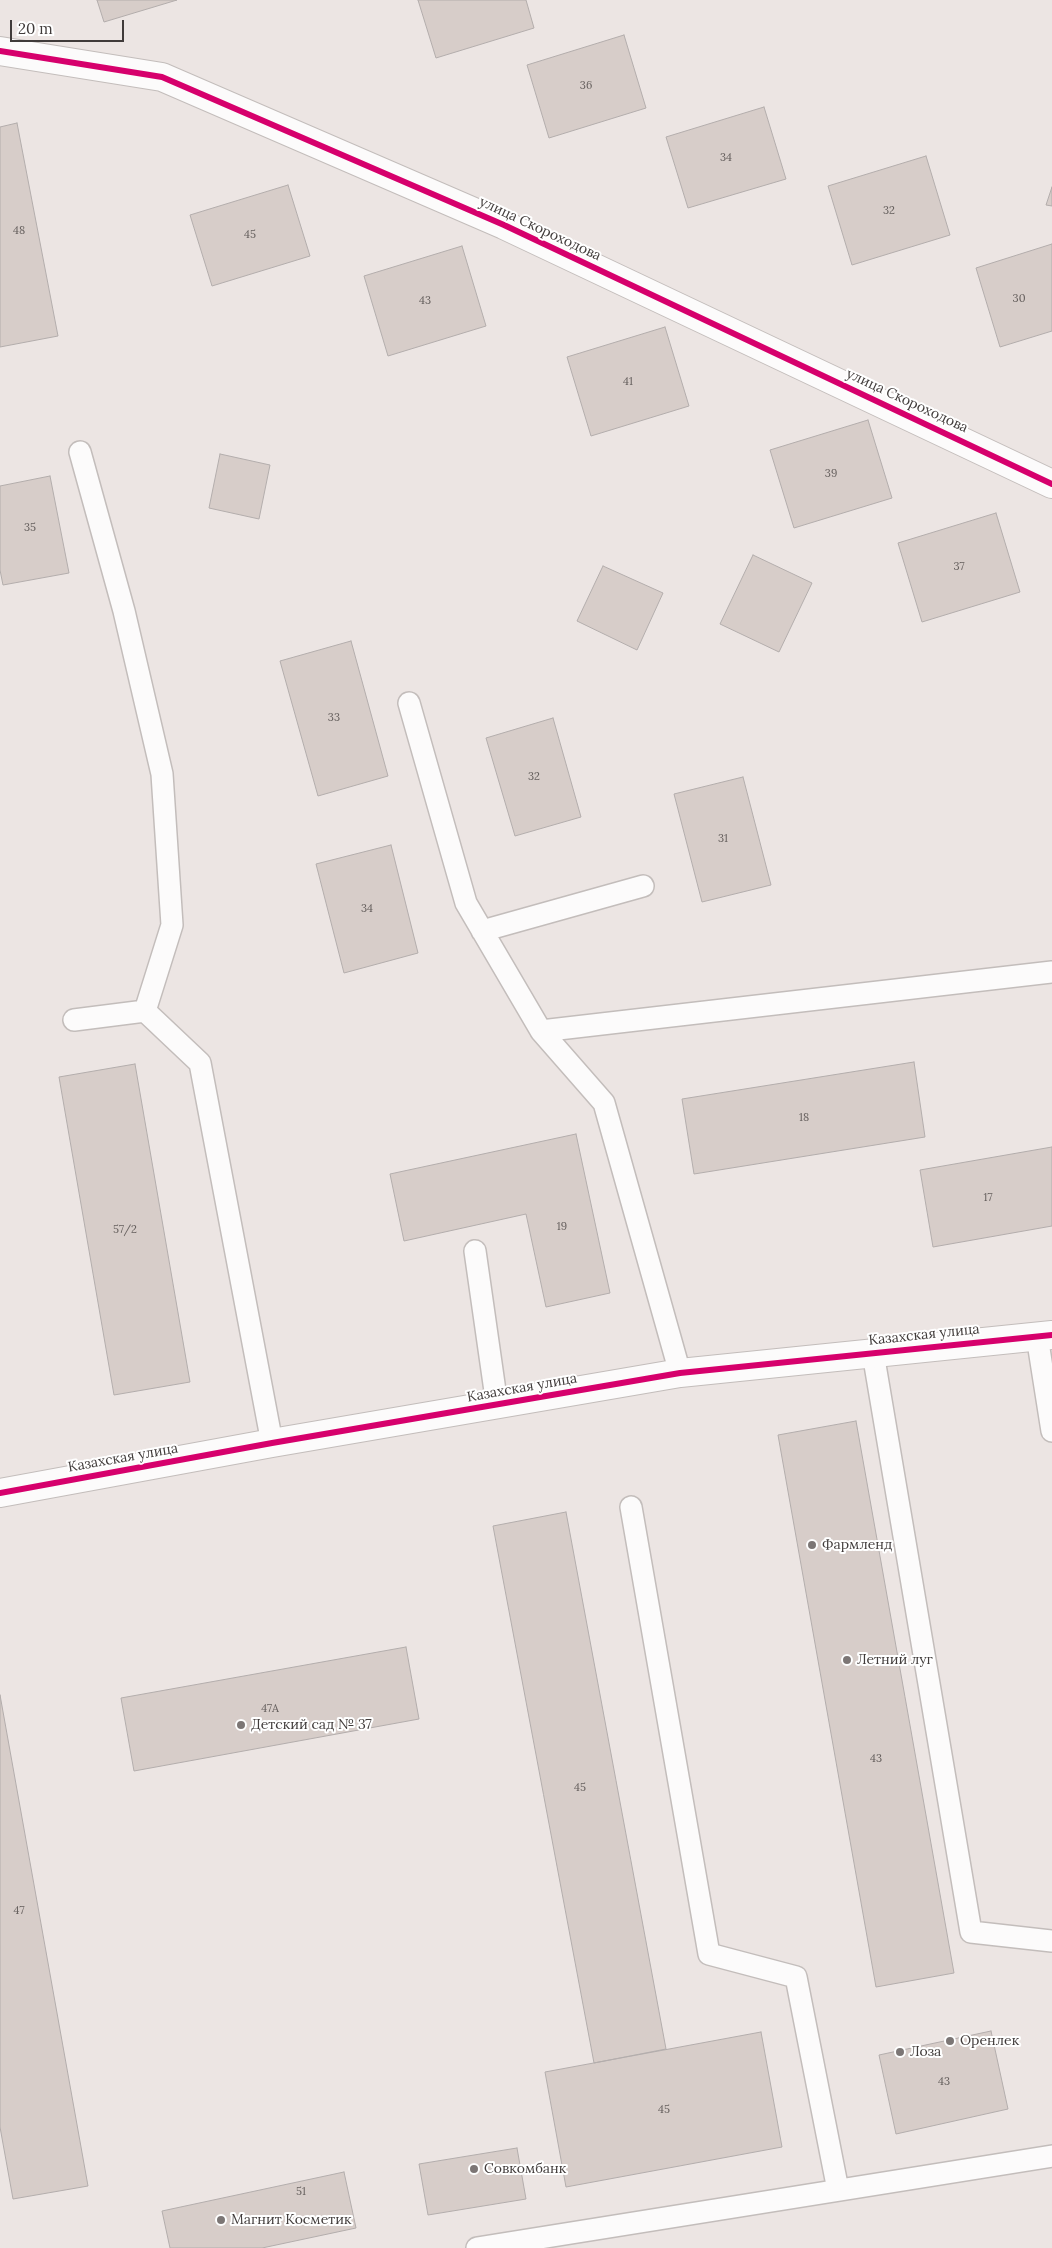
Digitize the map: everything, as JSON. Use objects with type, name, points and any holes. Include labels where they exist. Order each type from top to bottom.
[{"type":"street","name":"улица Скороходова","points":[[0,51],[162,77],[504,225],[1052,484]]},
{"type":"street","name":"Казахская улица","points":[[0,1494],[272,1443],[680,1374],[1044,1336]]},
{"type":"lane","points":[[80,452],[124,611],[162,774],[172,925],[145,1011]]},
{"type":"lane","points":[[409,703],[466,903],[540,1031],[604,1103],[680,1374]]},
{"type":"lane","points":[[482,931],[643,886]]},
{"type":"lane","points":[[540,1031],[1052,972]]},
{"type":"lane","points":[[74,1020],[145,1011]]},
{"type":"lane","points":[[145,1011],[200,1063],[272,1443]]},
{"type":"lane","points":[[474,1251],[497,1405]]},
{"type":"lane","points":[[1044,1336],[1052,1431]]},
{"type":"lane","points":[[873,1353],[971,1932],[1052,1941]]},
{"type":"lane","points":[[631,1508],[709,1954],[796,1977],[838,2190]]},
{"type":"lane","points":[[477,2248],[1052,2156]]},
{"type":"building","points":[[97,0],[177,0],[104,22]]},
{"type":"building","points":[[418,0],[526,0],[534,28],[436,58]]},
{"type":"building","points":[[624,35],[646,108],[549,138],[527,65]]},
{"type":"building","points":[[764,107],[786,179],[688,208],[666,137]]},
{"type":"building","points":[[17,123],[58,336],[0,347],[0,127]]},
{"type":"building","points":[[926,156],[950,235],[852,265],[828,186]]},
{"type":"building","points":[[288,185],[310,256],[212,286],[190,215]]},
{"type":"building","points":[[1052,187],[1052,206],[1046,205]]},
{"type":"building","points":[[1052,244],[1052,331],[1000,347],[976,268]]},
{"type":"building","points":[[462,246],[486,326],[388,356],[364,276]]},
{"type":"building","points":[[665,327],[689,406],[591,436],[567,357]]},
{"type":"building","points":[[868,420],[892,498],[794,528],[770,450]]},
{"type":"building","points":[[220,454],[270,465],[259,519],[209,508]]},
{"type":"building","points":[[50,476],[69,573],[3,585],[0,570],[0,486]]},
{"type":"building","points":[[996,513],[1020,592],[922,622],[898,543]]},
{"type":"building","points":[[753,555],[812,583],[779,652],[720,624]]},
{"type":"building","points":[[603,566],[663,593],[637,650],[577,621]]},
{"type":"building","points":[[351,641],[388,776],[318,796],[280,661]]},
{"type":"building","points":[[553,718],[581,817],[515,836],[486,738]]},
{"type":"building","points":[[743,777],[771,885],[702,902],[674,794]]},
{"type":"building","points":[[391,845],[418,953],[344,973],[316,864]]},
{"type":"building","points":[[914,1062],[925,1137],[694,1174],[682,1099]]},
{"type":"building","points":[[135,1064],[190,1382],[114,1395],[59,1077]]},
{"type":"building","points":[[576,1134],[610,1293],[546,1307],[526,1214],[404,1241],[390,1174]]},
{"type":"building","points":[[1052,1147],[1052,1226],[933,1247],[920,1170]]},
{"type":"building","points":[[856,1421],[954,1973],[876,1987],[778,1435]]},
{"type":"building","points":[[566,1512],[666,2049],[594,2063],[493,1526]]},
{"type":"building","points":[[406,1647],[419,1719],[134,1771],[121,1698]]},
{"type":"building","points":[[0,1695],[88,2186],[13,2199],[0,2127]]},
{"type":"building","points":[[991,2031],[1008,2109],[896,2134],[879,2055]]},
{"type":"building","points":[[761,2032],[782,2147],[566,2187],[545,2072]]},
{"type":"building","points":[[517,2148],[526,2199],[428,2215],[419,2164]]},
{"type":"building","points":[[344,2172],[356,2228],[262,2248],[170,2248],[162,2211]]},
{"type":"cycle path","points":[[0,51],[162,77],[504,225],[1052,484]]},
{"type":"cycle path","points":[[0,1493],[272,1443],[680,1373],[1052,1335]]},
{"type":"place","name":"Фармленд","points":[[812,1545]]},
{"type":"place","name":"Летний луг","points":[[847,1660]]},
{"type":"place","name":"Детский сад № 37","points":[[241,1725]]},
{"type":"place","name":"Оренлек","points":[[950,2041]]},
{"type":"place","name":"Лоза","points":[[900,2052]]},
{"type":"place","name":"Совкомбанк","points":[[474,2169]]},
{"type":"place","name":"Магнит Косметик","points":[[221,2220]]}]
